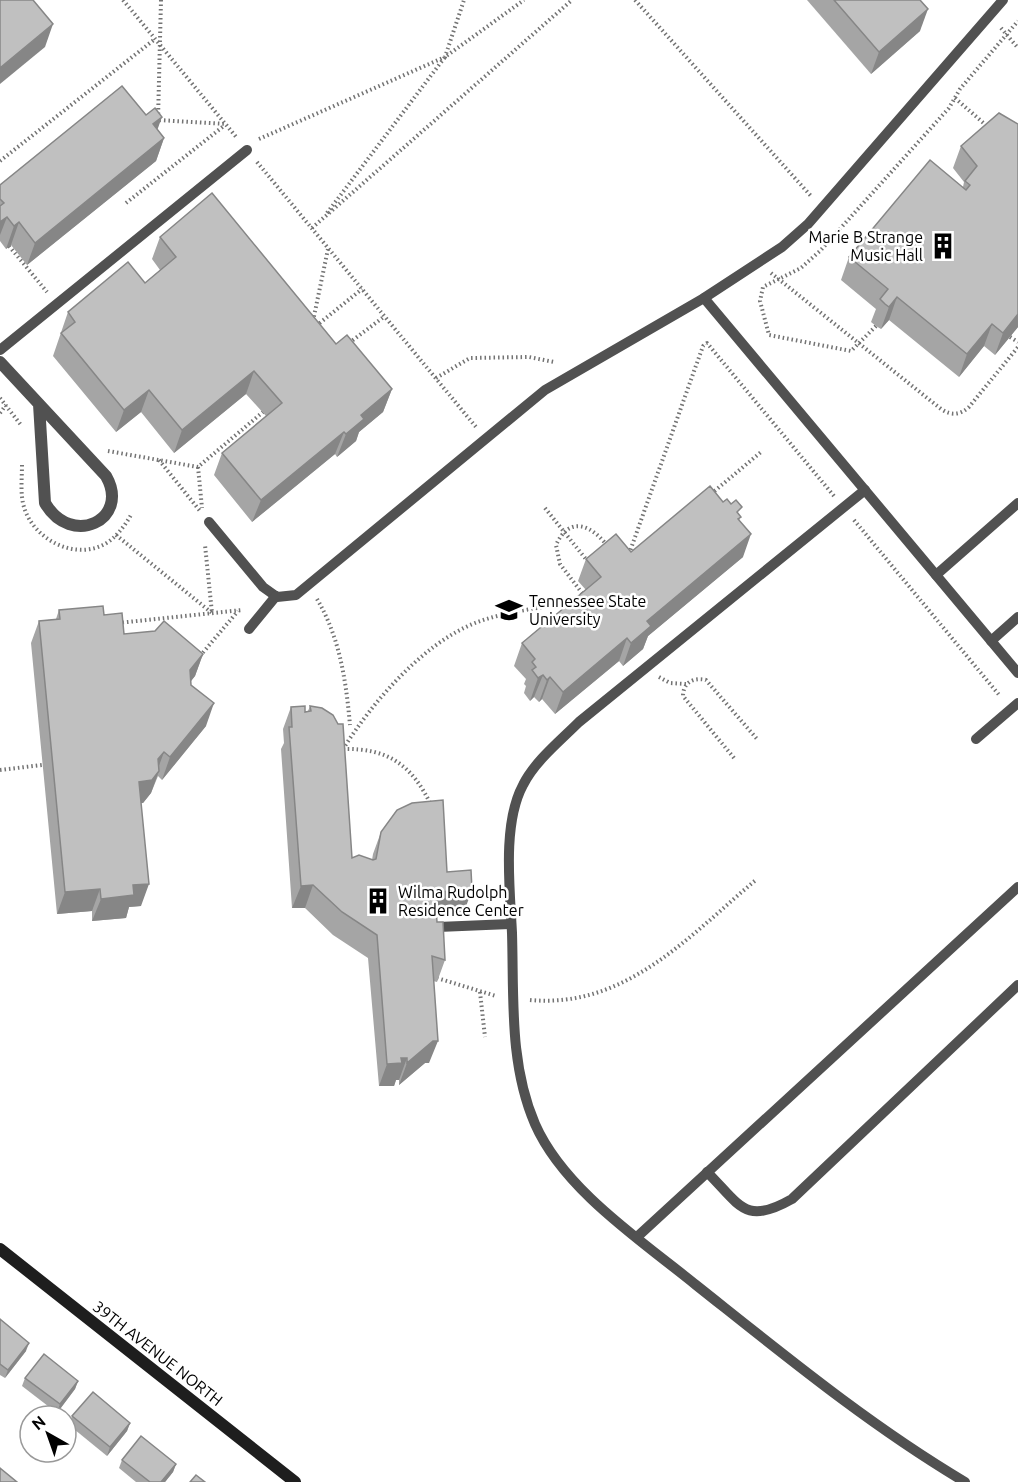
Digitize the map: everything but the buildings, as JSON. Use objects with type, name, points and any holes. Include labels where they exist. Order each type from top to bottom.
[{"type":"street","points":[[0,362],[106,476],[113,495],[110,508],[103,518],[91,524],[77,527],[58,520],[45,504],[39,404]]},
{"type":"street","name":"39TH AVENUE NORTH","points":[[0,1250],[295,1482]]},
{"type":"lane","points":[[209,522],[263,587],[276,596],[285,598],[296,595],[545,390],[704,298],[782,247],[821,208],[1003,0]]},
{"type":"lane","points":[[0,350],[245,148]]},
{"type":"lane","points":[[704,298],[1018,673]]},
{"type":"lane","points":[[865,490],[579,722],[546,755],[523,784],[516,802],[511,834],[511,924],[516,1054],[527,1103],[543,1140],[560,1165],[583,1189],[637,1237],[820,1384],[965,1482]]},
{"type":"lane","points":[[936,575],[1018,504]]},
{"type":"lane","points":[[249,629],[276,596]]},
{"type":"lane","points":[[991,641],[1018,616]]},
{"type":"lane","points":[[976,739],[1014,706]]},
{"type":"lane","points":[[637,1237],[1018,887]]},
{"type":"lane","points":[[438,927],[511,924]]},
{"type":"lane","points":[[707,1172],[748,1211],[762,1213],[792,1198],[1018,985]]},
{"type":"path","points":[[123,0],[485,438]]},
{"type":"path","points":[[158,120],[161,0]]},
{"type":"path","points":[[320,221],[445,57],[464,0]]},
{"type":"path","points":[[245,148],[445,57],[524,0]]},
{"type":"path","points":[[312,228],[572,0]]},
{"type":"path","points":[[635,0],[821,208]]},
{"type":"path","points":[[876,326],[851,351],[769,335],[760,294],[763,287],[801,268],[820,251],[955,98],[1018,21]]},
{"type":"path","points":[[0,161],[155,39]]},
{"type":"path","points":[[955,98],[994,131]]},
{"type":"path","points":[[151,125],[158,120],[226,124]]},
{"type":"path","points":[[126,203],[226,124]]},
{"type":"path","points":[[9,246],[57,304]]},
{"type":"path","points":[[328,248],[312,329],[362,289]]},
{"type":"path","points":[[757,263],[941,409],[952,414],[969,407],[1018,345],[1010,337]]},
{"type":"path","points":[[341,349],[385,316]]},
{"type":"path","points":[[628,556],[703,346],[707,343],[844,508],[1014,706]]},
{"type":"path","points":[[436,378],[470,358],[529,357],[554,362]]},
{"type":"path","points":[[1,410],[6,405]]},
{"type":"path","points":[[198,467],[263,412]]},
{"type":"path","points":[[81,447],[198,467]]},
{"type":"path","points":[[706,498],[761,452]]},
{"type":"path","points":[[159,460],[202,514],[198,467]]},
{"type":"path","points":[[544,508],[593,568]]},
{"type":"path","points":[[433,815],[416,779],[399,762],[371,750],[343,749],[366,712],[388,688],[436,646],[473,624],[587,599],[557,558],[556,545],[565,533],[576,526],[590,527],[611,550]]},
{"type":"path","points":[[116,535],[212,613]]},
{"type":"path","points":[[204,536],[212,613]]},
{"type":"path","points":[[308,586],[318,602],[342,661],[350,725]]},
{"type":"path","points":[[308,603],[318,602]]},
{"type":"path","points":[[117,623],[267,607]]},
{"type":"path","points":[[195,662],[238,610]]},
{"type":"path","points":[[650,666],[665,681],[687,684]]},
{"type":"path","points":[[734,758],[683,696],[687,684],[693,679],[706,680],[757,739]]},
{"type":"path","points":[[0,770],[42,765]]},
{"type":"path","points":[[437,978],[480,992],[513,998],[542,1001],[581,999],[639,976],[757,879]]},
{"type":"path","points":[[480,992],[485,1037]]},
{"type":"place","name":"Marie B Strange Music Hall","points":[[943,246]]},
{"type":"place","name":"Tennessee State University","points":[[509,610]]},
{"type":"place","name":"Wilma Rudolph Residence Center","points":[[378,901]]}]
